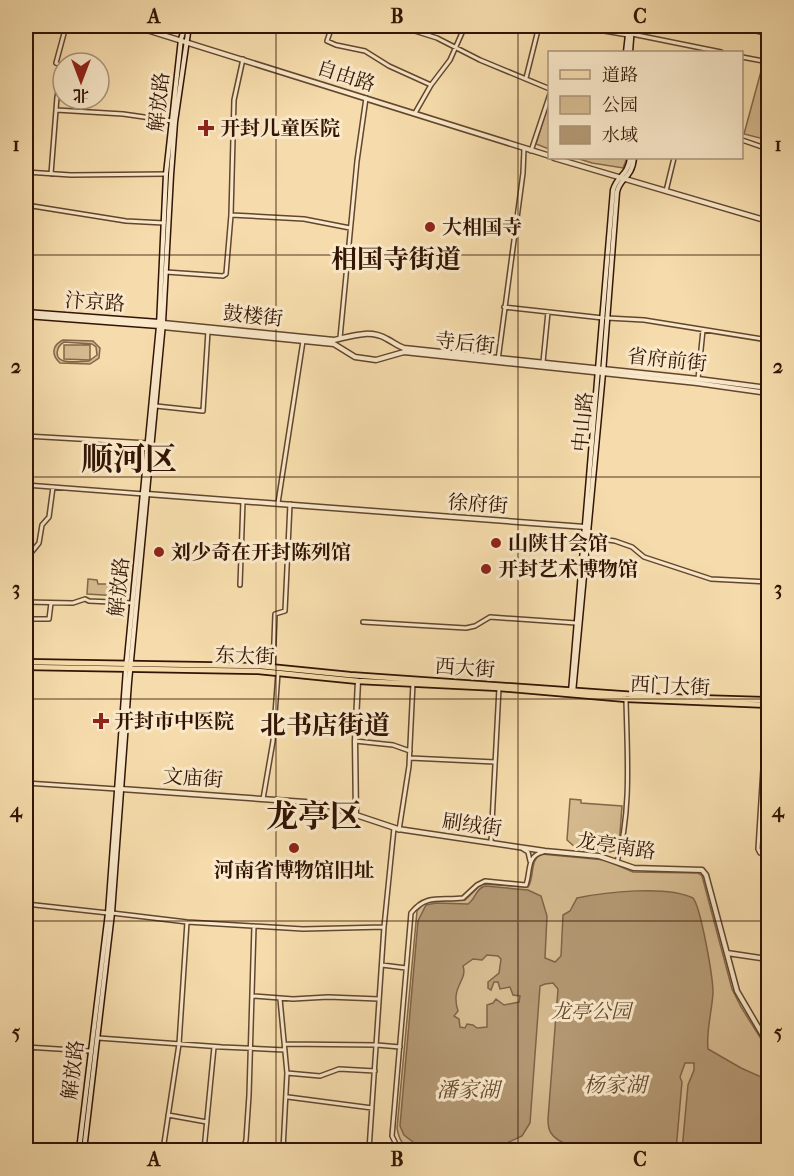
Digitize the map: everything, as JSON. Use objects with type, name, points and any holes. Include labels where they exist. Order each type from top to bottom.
[{"type":"main road","points":[[26,662],[129,666]]},
{"type":"main road","points":[[26,667],[129,666]]},
{"type":"main road","name":"东大街","points":[[129,666],[273,667],[358,678]]},
{"type":"main road","name":"东大街","points":[[129,666],[278,672],[358,678]]},
{"type":"main road","name":"西大街","points":[[358,678],[572,692]]},
{"type":"main road","name":"西大街","points":[[358,678],[572,692]]},
{"type":"main road","name":"西门大街","points":[[572,692],[626,699],[768,703]]},
{"type":"main road","name":"西门大街","points":[[572,692],[768,703]]},
{"type":"street","points":[[59,51],[66,26]]},
{"type":"street","name":"自由路","points":[[134,26],[548,156]]},
{"type":"street","name":"解放路","points":[[84,1150],[110,913],[129,666],[146,494],[148,443],[166,272],[172,165],[185,26]]},
{"type":"street","name":"解放路","points":[[129,666],[133,603],[156,406],[166,174],[184,40],[189,26]]},
{"type":"street","points":[[332,26],[327,40],[336,45],[365,51],[389,66],[430,85]]},
{"type":"street","points":[[399,26],[425,33],[480,60],[526,78],[548,90]]},
{"type":"street","points":[[425,33],[429,26]]},
{"type":"street","points":[[414,115],[430,85],[443,70],[465,26]]},
{"type":"street","points":[[526,78],[539,26]]},
{"type":"street","points":[[575,26],[716,51]]},
{"type":"street","points":[[628,51],[630,26]]},
{"type":"street","points":[[737,26],[768,34]]},
{"type":"street","points":[[743,57],[762,61],[768,41]]},
{"type":"street","points":[[166,272],[223,276],[226,274],[231,215],[234,100],[243,59]]},
{"type":"street","points":[[531,151],[548,94]]},
{"type":"street","points":[[340,338],[350,228],[366,98]]},
{"type":"street","points":[[51,174],[56,111]]},
{"type":"street","points":[[73,111],[123,114],[172,121]]},
{"type":"street","points":[[743,141],[768,149]]},
{"type":"street","points":[[498,360],[524,172],[524,149]]},
{"type":"street","points":[[558,159],[768,221]]},
{"type":"street","name":"中山路","points":[[572,692],[601,371],[613,190],[614,185],[628,169],[632,159]]},
{"type":"street","points":[[666,190],[674,159]]},
{"type":"street","points":[[26,172],[166,174]]},
{"type":"street","points":[[26,205],[126,221],[164,223]]},
{"type":"street","points":[[231,215],[304,219],[350,228]]},
{"type":"street","points":[[26,237],[29,280],[26,344]]},
{"type":"street","points":[[504,308],[644,320],[768,340]]},
{"type":"street","points":[[543,362],[548,312]]},
{"type":"street","name":"汴京路","points":[[27,314],[161,324]]},
{"type":"street","name":"鼓楼街","points":[[161,324],[330,344]]},
{"type":"street","name":"鼓楼街","points":[[161,324],[340,338]]},
{"type":"street","points":[[698,379],[703,329]]},
{"type":"street","points":[[156,406],[202,411],[208,331]]},
{"type":"street","name":"寺后街","points":[[340,338],[370,334],[386,338],[404,348],[601,371]]},
{"type":"street","points":[[278,503],[303,341]]},
{"type":"street","name":"寺后街","points":[[330,344],[341,347],[355,357],[376,360],[404,352],[543,362],[601,371]]},
{"type":"street","name":"中山路","points":[[572,692],[576,623],[601,371]]},
{"type":"street","name":"省府前街","points":[[601,371],[698,379],[730,385]]},
{"type":"street","name":"省府前街","points":[[601,371],[730,385]]},
{"type":"street","points":[[730,385],[768,388]]},
{"type":"street","points":[[730,385],[768,393]]},
{"type":"street","points":[[26,436],[148,443]]},
{"type":"street","points":[[26,485],[146,494]]},
{"type":"street","points":[[26,559],[39,543],[42,525],[49,517],[53,487]]},
{"type":"street","name":"徐府街","points":[[146,494],[585,527]]},
{"type":"street","points":[[240,585],[243,501]]},
{"type":"street","points":[[273,667],[275,614],[285,611],[290,504]]},
{"type":"street","points":[[587,537],[615,541],[632,547],[644,557],[711,579],[768,582]]},
{"type":"street","points":[[26,602],[73,603],[85,599],[133,603]]},
{"type":"street","points":[[26,619],[49,620],[51,603]]},
{"type":"street","points":[[363,622],[465,628],[493,617],[576,623]]},
{"type":"street","points":[[263,799],[273,741],[278,672]]},
{"type":"street","points":[[356,816],[355,741],[358,678]]},
{"type":"street","points":[[399,830],[410,758],[413,683]]},
{"type":"street","points":[[491,842],[499,688]]},
{"type":"street","points":[[617,862],[623,838],[626,803],[626,699]]},
{"type":"street","points":[[768,703],[758,849],[760,853],[768,853]]},
{"type":"street","points":[[355,741],[393,745],[410,751]]},
{"type":"street","points":[[410,758],[495,762]]},
{"type":"street","points":[[26,783],[119,789]]},
{"type":"street","name":"文庙街","points":[[119,789],[315,803],[356,816]]},
{"type":"street","name":"刷绒街","points":[[356,816],[399,830],[545,851]]},
{"type":"street","points":[[369,1150],[384,927],[394,828]]},
{"type":"street","points":[[399,1150],[392,1136],[410,916],[416,907],[426,900],[461,899],[477,885],[485,882],[526,885],[530,862],[528,852],[521,848]]},
{"type":"street","points":[[530,862],[535,855],[545,851]]},
{"type":"street","name":"龙亭南路","points":[[545,851],[599,856],[634,868],[704,871],[727,953]]},
{"type":"street","points":[[26,904],[187,922],[303,929],[384,927]]},
{"type":"street","name":"解放路","points":[[79,1150],[90,1051],[110,913]]},
{"type":"street","points":[[163,1150],[179,1044],[187,922]]},
{"type":"street","points":[[243,1150],[247,1129],[251,1049],[254,926]]},
{"type":"street","points":[[768,958],[727,953],[740,997],[768,1044]]},
{"type":"street","points":[[382,965],[406,968]]},
{"type":"street","points":[[26,980],[31,991],[27,1047],[28,1150]]},
{"type":"street","points":[[253,996],[280,999],[328,997],[379,999]]},
{"type":"street","points":[[280,999],[287,1073],[283,1150]]},
{"type":"street","points":[[98,1038],[285,1050]]},
{"type":"street","points":[[284,1044],[400,1047]]},
{"type":"street","points":[[27,1047],[90,1051]]},
{"type":"street","points":[[204,1150],[214,1047]]},
{"type":"street","points":[[287,1073],[320,1076],[339,1069],[375,1071]]},
{"type":"street","points":[[287,1096],[372,1108]]},
{"type":"street","points":[[168,1115],[208,1122]]},
{"type":"green space","points":[[768,50],[768,140],[744,134]]},
{"type":"green space","points":[[548,104],[548,148],[536,144]]},
{"type":"green space","points":[[579,159],[627,159],[623,168]]},
{"type":"green space","points":[[63,340],[93,341],[100,348],[99,358],[90,364],[60,363],[54,350]],"holes":[[[64,342],[92,344],[96,347],[97,355],[89,361],[67,362],[57,355],[58,349]]]},
{"type":"green space","points":[[64,345],[90,345],[90,360],[64,359]]},
{"type":"green space","points":[[88,579],[97,580],[98,584],[119,584],[119,596],[87,594]]},
{"type":"green space","points":[[570,799],[581,800],[581,803],[622,806],[617,850],[610,852],[576,848],[567,840]]},
{"type":"green space","name":"龙亭公园","points":[[541,854],[605,860],[633,872],[698,873],[702,876],[732,989],[768,1050],[768,1150],[413,1150],[402,1142],[397,1128],[417,911],[429,901],[465,900],[481,884],[528,887],[533,865]]},
{"type":"water","name":"龙亭公园","points":[[482,887],[528,890],[541,896],[547,916],[545,958],[555,962],[561,956],[563,915],[570,911],[577,898],[619,892],[652,891],[682,894],[693,898],[703,928],[713,993],[708,1049],[768,1080],[768,1150],[682,1150],[688,1085],[694,1070],[694,1063],[685,1063],[680,1077],[682,1082],[676,1150],[628,1152],[590,1150],[560,1141],[551,1133],[548,1123],[558,989],[553,983],[540,986],[530,1123],[522,1136],[492,1150],[433,1150],[425,1145],[422,1149],[404,1135],[400,1126],[418,921],[426,905],[468,904]],"holes":[[[487,955],[498,956],[501,959],[499,973],[488,982],[488,988],[491,990],[494,982],[498,982],[500,989],[510,987],[513,995],[520,996],[519,1002],[504,1005],[496,999],[487,1005],[487,1027],[477,1028],[467,1024],[465,1028],[460,1027],[459,1019],[454,1016],[458,1011],[456,996],[463,976],[463,966],[473,959],[482,960]]]},
{"type":"place","name":"开封儿童医院","points":[[206,128]]},
{"type":"place","name":"大相国寺","points":[[430,227]]},
{"type":"place","name":"山陕甘会馆","points":[[496,543]]},
{"type":"place","name":"刘少奇在开封陈列馆","points":[[159,552]]},
{"type":"place","name":"开封艺术博物馆","points":[[486,569]]},
{"type":"place","name":"开封市中医院","points":[[101,721]]},
{"type":"place","name":"河南省博物馆旧址","points":[[294,848]]},
{"type":"district","name":"相国寺街道","points":[[396,259]]},
{"type":"district","name":"顺河区","points":[[129,459]]},
{"type":"district","name":"北书店街道","points":[[325,725]]},
{"type":"district","name":"龙亭区","points":[[314,816]]},
{"type":"water label","name":"杨家湖","points":[[615,1085]]},
{"type":"water label","name":"潘家湖","points":[[468,1090]]}]
